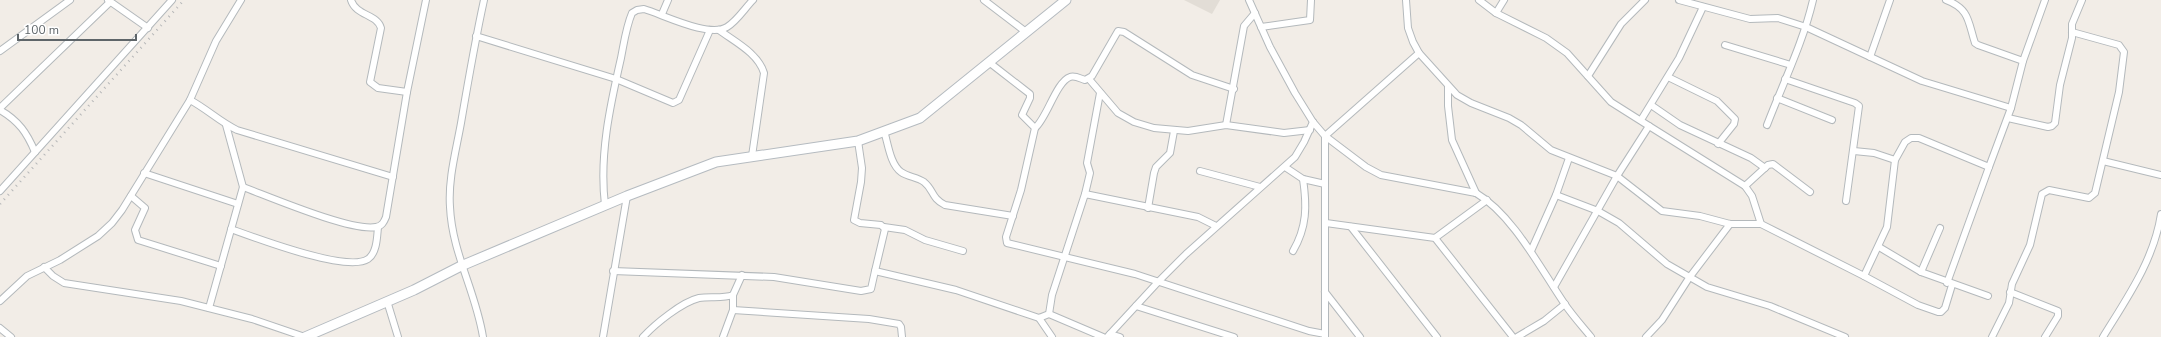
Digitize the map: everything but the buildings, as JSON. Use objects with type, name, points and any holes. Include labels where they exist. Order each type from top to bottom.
[{"type":"main road","points":[[305,337],[388,301],[461,266],[627,196],[716,162],[858,141],[920,118],[990,63],[1066,0]]},
{"type":"street","points":[[0,51],[70,0]]},
{"type":"street","points":[[0,191],[172,0]]},
{"type":"street","points":[[0,301],[27,276],[77,250],[98,236],[112,223],[131,196],[190,100],[216,41],[241,0]]},
{"type":"street","points":[[351,0],[359,12],[376,20],[381,28],[370,82],[378,88],[407,92]]},
{"type":"street","points":[[243,187],[344,223],[369,228],[378,227],[383,224],[386,217],[407,92],[426,0]]},
{"type":"street","points":[[482,337],[477,306],[461,266],[450,208],[450,184],[476,36],[484,0]]},
{"type":"street","points":[[662,14],[668,0]]},
{"type":"street","points":[[605,205],[603,189],[604,162],[616,79],[632,13],[637,10],[644,9],[710,30],[719,30],[728,26],[753,0]]},
{"type":"street","points":[[984,0],[1026,32]]},
{"type":"street","points":[[1249,0],[1270,47],[1313,122],[1325,136],[1366,168],[1381,175],[1476,193],[1487,200],[1494,206],[1531,251],[1564,304],[1591,337]]},
{"type":"street","points":[[1261,27],[1310,20],[1311,0]]},
{"type":"street","points":[[1406,0],[1408,28],[1419,53],[1448,87],[1457,95],[1471,103],[1515,121],[1542,143],[1568,158],[1617,176],[1662,210],[1700,216],[1730,224],[1761,224],[1918,305],[1938,312],[1941,312],[1945,308],[1949,284],[1989,167],[2012,108],[2023,61],[2045,0]]},
{"type":"street","points":[[1479,0],[1496,13],[1546,38],[1567,54],[1611,102],[1745,186],[1752,196],[1761,224]]},
{"type":"street","points":[[1496,13],[1504,0]]},
{"type":"street","points":[[1588,76],[1621,24],[1645,0]]},
{"type":"street","points":[[1679,0],[1757,20],[1778,18],[1806,27],[1922,81],[2012,108]]},
{"type":"street","points":[[1767,125],[1806,27],[1812,0]]},
{"type":"street","points":[[1870,57],[1890,0]]},
{"type":"street","points":[[1946,0],[1967,15],[1975,43],[2023,61]]},
{"type":"street","points":[[2008,118],[2048,127],[2055,123],[2060,85],[2072,32],[2072,24],[2082,0]]},
{"type":"street","points":[[35,152],[26,131],[14,119],[0,109],[109,1],[148,28]]},
{"type":"street","points":[[1641,120],[1668,77],[1703,7]]},
{"type":"street","points":[[1226,125],[1234,89],[1244,26],[1255,13]]},
{"type":"street","points":[[476,36],[616,79],[670,102],[677,103],[710,30]]},
{"type":"street","points":[[719,30],[754,56],[761,63],[764,73],[752,156]]},
{"type":"street","points":[[1089,79],[1116,32],[1121,31],[1192,75],[1234,89]]},
{"type":"street","points":[[1992,337],[2009,303],[2012,284],[2030,245],[2042,194],[2049,190],[2084,198],[2093,196],[2103,161],[2119,92],[2124,52],[2119,45],[2072,32]]},
{"type":"street","points":[[1725,44],[1791,65]]},
{"type":"street","points":[[1089,79],[1085,80],[1073,76],[1068,79],[1053,97],[1040,123],[1035,128],[1013,216],[1006,237],[1008,243],[1158,282],[1325,336],[1325,136],[1419,53]]},
{"type":"street","points":[[990,63],[1030,94],[1030,98],[1022,111],[1022,115],[1034,125],[1035,128]]},
{"type":"street","points":[[1668,77],[1717,101],[1735,119],[1734,124],[1718,144]]},
{"type":"street","points":[[1089,79],[1118,114],[1134,122],[1174,131],[1202,129],[1226,125],[1284,133],[1310,130]]},
{"type":"street","points":[[1785,79],[1860,106],[1846,201]]},
{"type":"street","points":[[1448,87],[1448,106],[1452,140],[1476,193]]},
{"type":"street","points":[[1049,314],[1052,295],[1085,194],[1090,173],[1087,163],[1100,94]]},
{"type":"street","points":[[1777,98],[1832,120]]},
{"type":"street","points":[[190,100],[202,106],[226,125],[393,177]]},
{"type":"street","points":[[1651,105],[1680,125],[1718,144],[1751,158],[1765,168]]},
{"type":"street","points":[[1109,336],[1158,282],[1216,226],[1295,157],[1313,122]]},
{"type":"street","points":[[209,308],[243,187],[226,125]]},
{"type":"street","points":[[1554,287],[1617,176],[1649,126]]},
{"type":"street","points":[[884,131],[896,165],[901,172],[924,182],[934,198],[939,202],[945,205],[1013,216]]},
{"type":"street","points":[[1148,208],[1156,167],[1170,153],[1174,131]]},
{"type":"street","points":[[1864,276],[1879,247],[1887,227],[1895,160],[1905,142],[1911,138],[1920,138],[1989,167]]},
{"type":"street","points":[[858,141],[861,160],[861,182],[854,220],[860,223],[905,230],[924,240],[964,251]]},
{"type":"street","points":[[1854,151],[1874,153],[1895,160]]},
{"type":"street","points":[[1531,251],[1556,195],[1568,158]]},
{"type":"street","points":[[2103,161],[2161,175]]},
{"type":"street","points":[[1745,186],[1765,168],[1773,164],[1810,192]]},
{"type":"street","points":[[1285,167],[1303,179],[1325,184]]},
{"type":"street","points":[[1200,171],[1260,187]]},
{"type":"street","points":[[144,173],[238,204]]},
{"type":"street","points":[[1293,250],[1304,228],[1306,212],[1303,179]]},
{"type":"street","points":[[1085,194],[1198,217],[1216,226]]},
{"type":"street","points":[[1556,195],[1598,211],[1619,223],[1666,264],[1707,287],[1770,306],[1845,337]]},
{"type":"street","points":[[131,196],[145,208],[135,230],[138,240],[221,266]]},
{"type":"street","points":[[603,337],[613,271],[627,196]]},
{"type":"street","points":[[1326,223],[1435,238],[1487,200]]},
{"type":"street","points":[[2104,337],[2154,248],[2161,214]]},
{"type":"street","points":[[1646,337],[1662,320],[1689,278],[1730,224]]},
{"type":"street","points":[[231,229],[305,254],[334,260],[361,262],[369,258],[374,250],[378,227]]},
{"type":"street","points":[[613,271],[774,277],[867,291],[871,289],[885,233],[884,227]]},
{"type":"street","points":[[1351,227],[1437,337]]},
{"type":"street","points":[[1921,272],[1940,228]]},
{"type":"street","points":[[1435,238],[1513,337]]},
{"type":"street","points":[[1879,247],[1921,272],[1949,284],[1988,296]]},
{"type":"street","points":[[44,267],[53,276],[64,283],[181,301],[289,330],[305,337]]},
{"type":"street","points":[[875,271],[956,290],[1039,318],[1052,337]]},
{"type":"street","points":[[723,337],[734,310],[733,295],[742,275]]},
{"type":"street","points":[[1325,292],[1360,337]]},
{"type":"street","points":[[2010,292],[2058,311],[2058,316],[2045,337]]},
{"type":"street","points":[[643,337],[663,319],[698,298],[733,295]]},
{"type":"street","points":[[388,301],[398,337]]},
{"type":"street","points":[[1517,337],[1544,321],[1564,304]]},
{"type":"street","points":[[1136,306],[1234,337]]},
{"type":"street","points":[[734,310],[869,319],[899,324],[902,327],[902,337]]},
{"type":"street","points":[[1039,318],[1049,314],[1103,337]]},
{"type":"street","points":[[0,328],[11,337]]},
{"type":"street","points":[[1109,336],[1120,337]]},
{"type":"shaded area","points":[[1184,0],[1220,0],[1212,14]]},
{"type":"railway","points":[[0,204],[184,0]]}]
